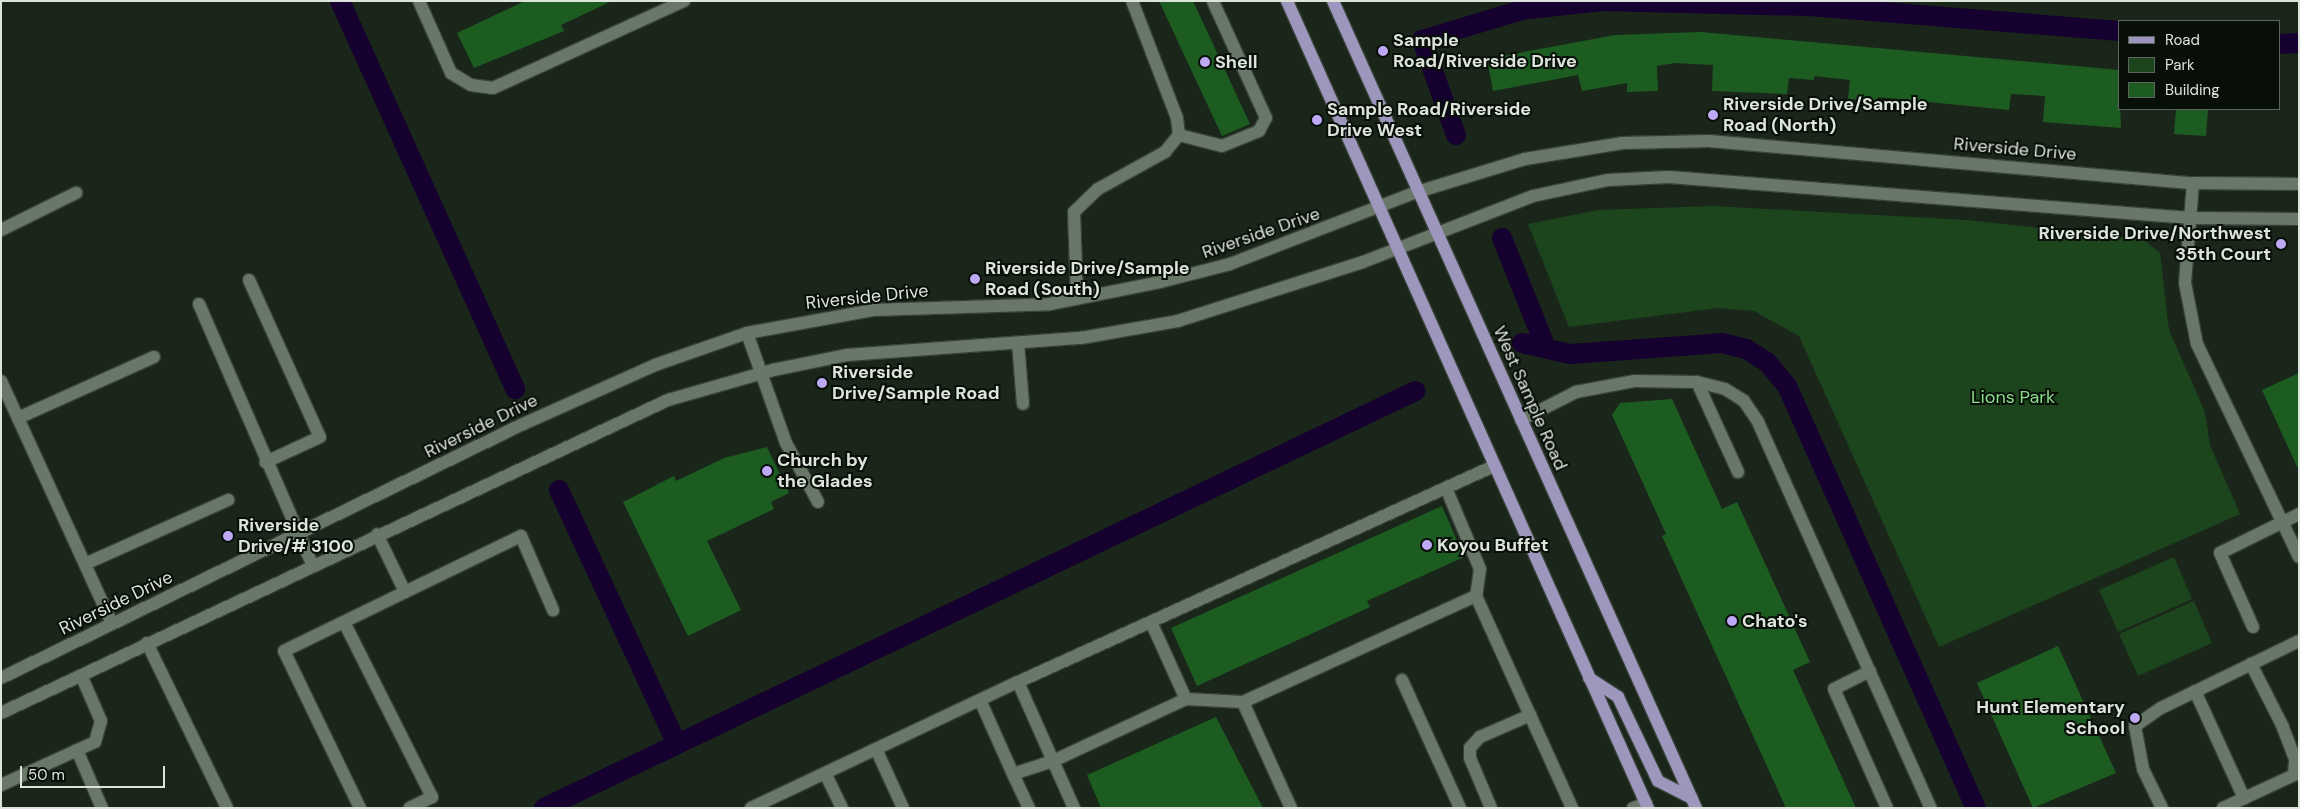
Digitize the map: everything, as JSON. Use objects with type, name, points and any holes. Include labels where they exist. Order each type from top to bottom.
[{"type":"main road","points":[[1287,1],[1382,210],[1589,678],[1649,806]]},
{"type":"main road","name":"West Sample Road","points":[[1333,1],[1435,232],[1694,803]]},
{"type":"main road","points":[[1589,678],[1618,697],[1658,781],[1694,803]]},
{"type":"street","points":[[419,1],[451,73],[471,86],[492,88],[684,1]]},
{"type":"street","points":[[1077,298],[1074,212],[1098,189],[1165,152],[1179,135],[1177,118],[1132,1]]},
{"type":"street","points":[[1179,135],[1222,146],[1260,131],[1266,118],[1213,1]]},
{"type":"street","name":"Riverside Drive","points":[[1,678],[298,534],[646,369],[747,333],[873,310],[1050,304],[1230,264],[1382,210],[1417,192],[1525,159],[1623,143],[1673,140],[2193,183],[2299,184]]},
{"type":"street","points":[[1,713],[312,564],[668,400],[758,374],[847,355],[1081,338],[1178,321],[1399,249],[1435,232],[1532,196],[1608,180],[1669,177],[2191,218],[2299,219]]},
{"type":"street","points":[[2193,183],[2185,283],[2197,344],[2299,557]]},
{"type":"street","points":[[1,230],[76,193]]},
{"type":"street","points":[[249,280],[320,436],[266,462]]},
{"type":"street","points":[[198,304],[312,564]]},
{"type":"street","points":[[747,333],[758,374],[786,443],[818,502]]},
{"type":"street","points":[[1018,343],[1024,404]]},
{"type":"street","points":[[18,418],[154,357]]},
{"type":"street","points":[[1,381],[112,624]]},
{"type":"street","points":[[1521,420],[1576,392],[1604,385],[1697,382],[1725,389],[1744,401],[1758,422],[1931,808]]},
{"type":"street","points":[[1697,382],[1738,472]]},
{"type":"street","points":[[751,808],[1018,682],[1494,466]]},
{"type":"street","points":[[1446,488],[1480,569],[1476,596],[1572,808]]},
{"type":"street","points":[[84,564],[228,500]]},
{"type":"street","points":[[2253,627],[2220,553],[2282,520],[2299,514]]},
{"type":"street","points":[[377,534],[405,592]]},
{"type":"street","points":[[360,808],[284,651],[520,536],[553,610]]},
{"type":"street","points":[[1013,774],[1053,761],[1186,699],[1243,702],[1476,596]]},
{"type":"street","points":[[344,622],[432,797],[409,808]]},
{"type":"street","points":[[1151,622],[1186,699]]},
{"type":"street","points":[[2162,808],[2143,769],[2135,726],[2195,692],[2299,642]]},
{"type":"street","points":[[147,643],[227,808]]},
{"type":"street","points":[[2222,808],[2294,775],[2295,759],[2251,664]]},
{"type":"street","points":[[1870,671],[1834,689],[1887,808]]},
{"type":"street","points":[[1,785],[95,742],[101,721],[81,674]]},
{"type":"street","points":[[1402,680],[1460,808]]},
{"type":"street","points":[[1018,682],[1074,808]]},
{"type":"street","points":[[2195,692],[2244,798]]},
{"type":"street","points":[[980,700],[1029,808]]},
{"type":"street","points":[[1243,702],[1291,808]]},
{"type":"street","points":[[1491,808],[1470,758],[1470,748],[1480,737],[1530,714]]},
{"type":"street","points":[[876,749],[902,808]]},
{"type":"street","points":[[77,750],[102,808]]},
{"type":"street","points":[[825,773],[842,808]]},
{"type":"street","points":[[1633,808],[1649,806]]},
{"type":"green space","name":"Lions Park","points":[[1713,206],[1967,220],[2144,240],[2160,253],[2169,330],[2205,412],[2210,445],[2240,514],[1939,647],[1799,336],[1754,311],[1718,308],[1569,327],[1528,224],[1598,210]]},
{"type":"green space","points":[[2174,557],[2192,599],[2118,632],[2099,590]]},
{"type":"green space","points":[[2194,601],[2212,643],[2138,676],[2119,634]]},
{"type":"building","points":[[525,1],[612,1],[561,25],[564,31],[474,68],[457,33]]},
{"type":"building","name":"Shell","points":[[1159,1],[1193,1],[1250,124],[1222,136]]},
{"type":"building","points":[[1701,32],[2118,70],[2118,110],[2120,110],[2121,128],[2043,122],[2045,96],[2011,94],[2009,110],[1878,97],[1877,101],[1848,99],[1850,80],[1814,76],[1814,80],[1789,78],[1787,94],[1712,91],[1713,65],[1675,63],[1657,66],[1658,91],[1627,92],[1627,83],[1582,91],[1578,75],[1493,91],[1487,59],[1615,35]]},
{"type":"building","points":[[2176,110],[2208,110],[2206,136],[2174,134]]},
{"type":"building","points":[[2299,373],[2299,471],[2262,390]]},
{"type":"building","points":[[1672,399],[1722,509],[1737,502],[1810,662],[1793,670],[1856,808],[1786,808],[1662,536],[1666,534],[1612,415],[1620,403]]},
{"type":"building","points":[[767,447],[789,493],[771,502],[774,509],[707,541],[741,610],[688,636],[623,502],[674,476],[676,481],[724,458]]},
{"type":"building","points":[[1442,506],[1464,557],[1367,601],[1370,607],[1197,686],[1171,628]]},
{"type":"building","points":[[2058,646],[2116,773],[2033,808],[1977,683]]},
{"type":"building","points":[[1216,717],[1263,808],[1101,808],[1087,775]]},
{"type":"waterway","points":[[340,1],[515,389]]},
{"type":"waterway","points":[[1456,135],[1422,40],[1522,10],[1601,1],[1809,6],[2118,31]]},
{"type":"waterway","points":[[2280,44],[2299,43]]},
{"type":"waterway","points":[[1502,238],[1546,348]]},
{"type":"waterway","points":[[1522,343],[1570,354],[1722,343],[1746,349],[1767,362],[1787,386],[1976,808]]},
{"type":"waterway","points":[[544,808],[1415,391]]},
{"type":"waterway","points":[[559,490],[677,744]]},
{"type":"place","name":"Sample Road/Riverside Drive","points":[[1383,51]]},
{"type":"place","name":"Shell","points":[[1205,62]]},
{"type":"place","name":"Riverside Drive/Sample Road (North)","points":[[1713,115]]},
{"type":"place","name":"Sample Road/Riverside Drive West","points":[[1317,120]]},
{"type":"place","name":"Riverside Drive/Northwest 35th Court","points":[[2281,244]]},
{"type":"place","name":"Riverside Drive/Sample Road (South)","points":[[975,279]]},
{"type":"place","name":"Riverside Drive/Sample Road","points":[[822,383]]},
{"type":"place","name":"Church by the Glades","points":[[767,471]]},
{"type":"place","name":"Riverside Drive/# 3100","points":[[228,536]]},
{"type":"place","name":"Koyou Buffet","points":[[1427,545]]},
{"type":"place","name":"Chato's","points":[[1732,621]]},
{"type":"place","name":"Hunt Elementary School","points":[[2135,718]]}]
